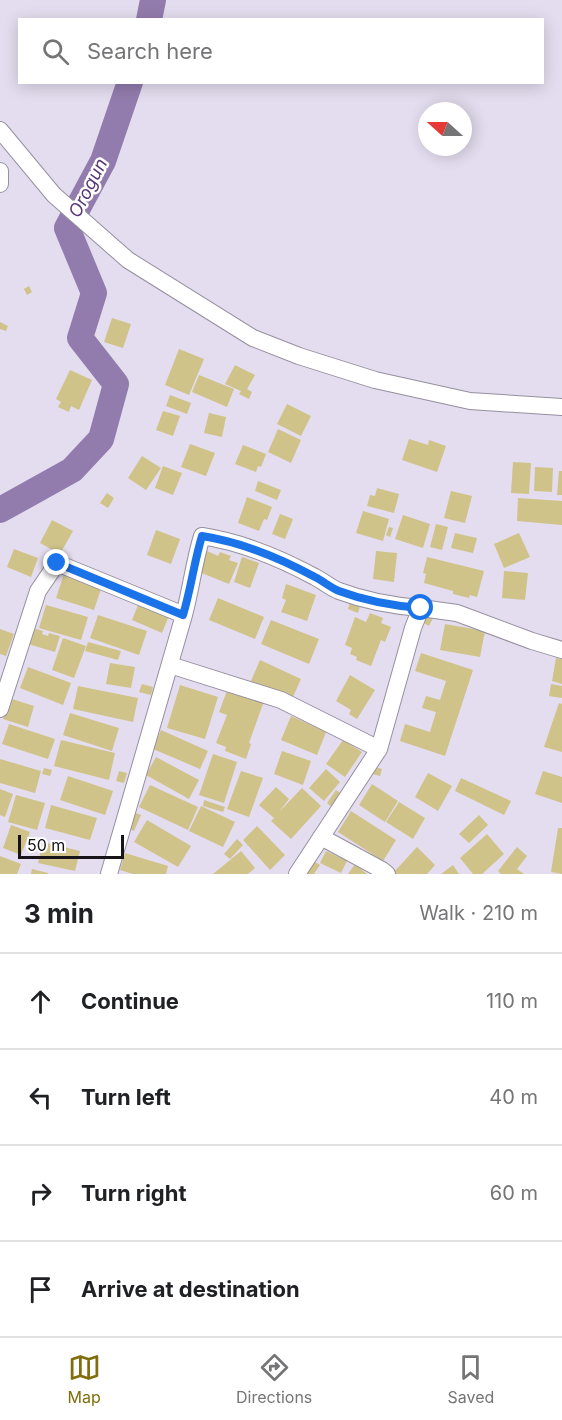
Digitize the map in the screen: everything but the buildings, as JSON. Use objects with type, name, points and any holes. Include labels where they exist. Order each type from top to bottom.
[{"type":"street","points":[[0,130],[54,195],[128,260],[254,338],[299,356],[375,380],[406,387],[470,401],[562,407]]},
{"type":"street","points":[[0,171],[0,184]]},
{"type":"street","points":[[110,874],[190,592],[193,567],[202,536],[255,550],[314,576],[338,591],[400,607],[458,613],[562,650]]},
{"type":"street","points":[[0,709],[38,591],[57,563],[183,615]]},
{"type":"street","points":[[297,874],[379,749],[413,628],[421,608]]},
{"type":"street","points":[[170,665],[281,700],[379,749]]},
{"type":"street","points":[[321,837],[387,874]]},
{"type":"waterway","name":"Orogun","points":[[149,18],[153,0]]},
{"type":"waterway","name":"Orogun","points":[[0,510],[72,470],[101,439],[116,384],[80,338],[94,293],[67,228],[103,161],[129,84]]},
{"type":"route","points":[[57,563],[183,615],[202,536],[255,550],[314,576],[338,591],[400,607],[421,608]]}]
